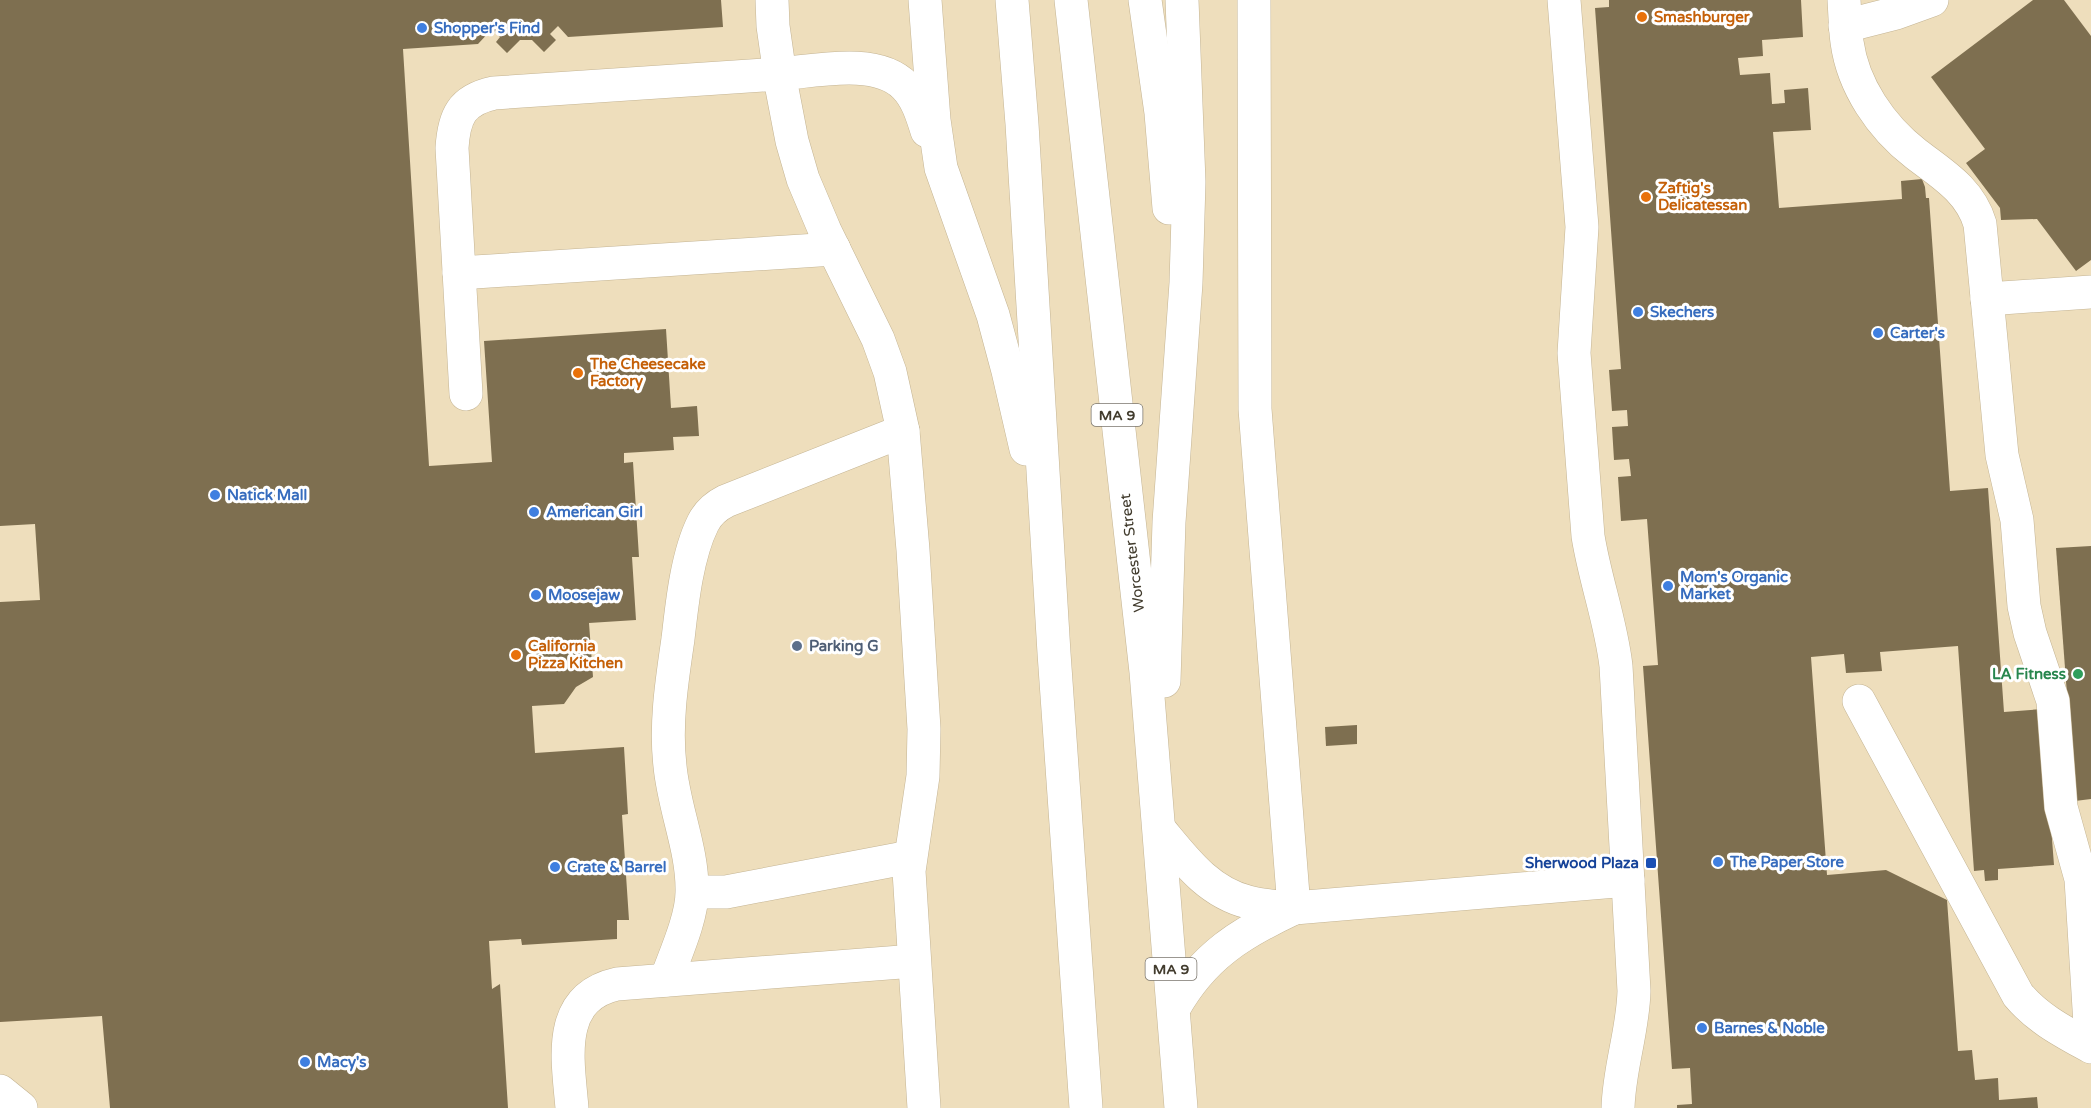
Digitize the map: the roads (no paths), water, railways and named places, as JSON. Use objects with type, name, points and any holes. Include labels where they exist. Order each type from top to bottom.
[{"type":"main road","points":[[772,0],[779,74],[788,126],[803,179],[878,339],[890,372],[903,431],[912,538],[924,746],[921,792],[910,857],[909,882],[924,1108]]},
{"type":"main road","points":[[926,0],[934,120],[938,153],[946,184]]},
{"type":"main road","points":[[1012,0],[1023,136],[1054,653],[1086,1108]]},
{"type":"main road","name":"Worcester Street","points":[[1071,0],[1146,672],[1181,1108]]},
{"type":"main road","points":[[1145,0],[1167,170],[1174,285],[1177,414]]},
{"type":"main road","points":[[1182,0],[1189,182],[1186,283],[1169,522],[1160,830],[1195,870],[1222,892],[1246,902],[1294,908],[1628,880]]},
{"type":"main road","points":[[1254,0],[1256,409],[1294,908]]},
{"type":"main road","points":[[1564,0],[1582,227],[1574,353],[1588,536],[1591,557],[1613,638],[1616,666],[1634,1000],[1618,1108]]},
{"type":"main road","points":[[1932,0],[1896,14],[1845,13],[1852,67],[1876,111],[1896,136],[1963,192],[1974,208],[1980,224],[2002,455],[2017,520],[2027,620],[2053,700],[2061,807],[2086,879],[2091,1041]]},
{"type":"main road","points":[[466,394],[453,134],[457,117],[477,98],[494,93],[864,68],[886,73],[906,87],[920,109],[993,315],[1032,479],[1054,653]]},
{"type":"main road","points":[[459,273],[834,249]]},
{"type":"main road","points":[[1987,299],[2091,292]]},
{"type":"main road","points":[[666,980],[691,908],[693,892],[689,856],[671,778],[669,747],[671,694],[681,617],[692,557],[702,525],[711,511],[726,501],[903,431]]},
{"type":"main road","points":[[1859,701],[2018,995],[2035,1014],[2091,1047]]},
{"type":"main road","points":[[693,892],[726,892],[910,857]]},
{"type":"main road","points":[[1174,1008],[1190,982],[1208,961],[1256,927],[1294,908]]},
{"type":"main road","points":[[572,1108],[568,1040],[572,1022],[580,1005],[597,990],[609,986],[666,980],[914,961]]},
{"type":"main road","points":[[0,1091],[21,1108]]},
{"type":"place","name":"Smashburger","points":[[1642,17]]},
{"type":"place","name":"Shopper's Find","points":[[422,28]]},
{"type":"place","name":"Zaftig's Delicatessan","points":[[1646,197]]},
{"type":"place","name":"Skechers","points":[[1638,312]]},
{"type":"place","name":"Carter's","points":[[1878,333]]},
{"type":"place","name":"The Cheesecake Factory","points":[[578,373]]},
{"type":"place","name":"Natick Mall","points":[[215,495]]},
{"type":"place","name":"American Girl","points":[[534,512]]},
{"type":"place","name":"Mom's Organic Market","points":[[1668,586]]},
{"type":"place","name":"Moosejaw","points":[[536,595]]},
{"type":"place","name":"Parking G","points":[[797,646]]},
{"type":"place","name":"California Pizza Kitchen","points":[[516,655]]},
{"type":"place","name":"LA Fitness","points":[[2078,674]]},
{"type":"place","name":"The Paper Store","points":[[1718,862]]},
{"type":"place","name":"Sherwood Plaza","points":[[1651,863]]},
{"type":"place","name":"Crate & Barrel","points":[[555,867]]},
{"type":"place","name":"Barnes & Noble","points":[[1702,1028]]},
{"type":"place","name":"Macy's","points":[[305,1062]]}]
